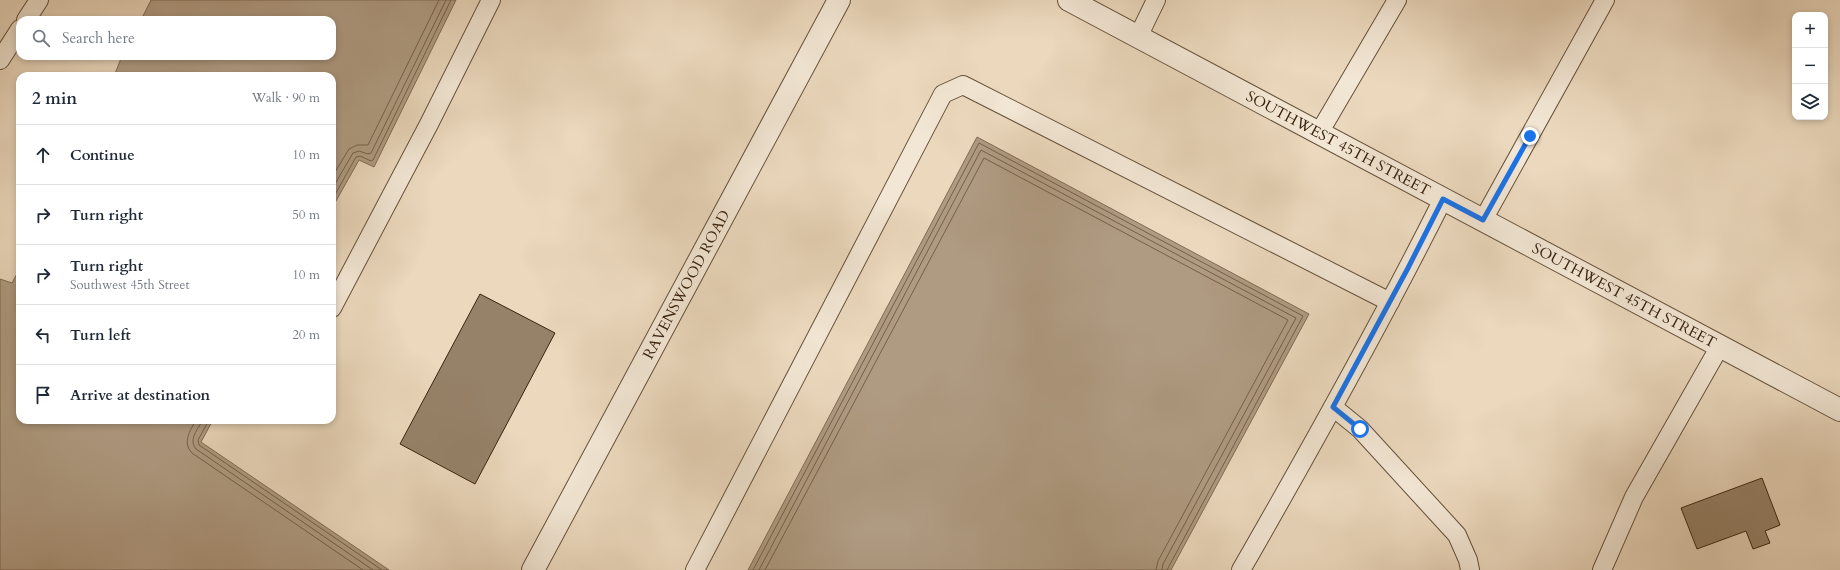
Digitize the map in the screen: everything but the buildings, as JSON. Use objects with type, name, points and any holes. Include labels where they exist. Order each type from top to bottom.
[{"type":"street","name":"RAVENSWOOD ROAD","points":[[533,570],[839,0]]},
{"type":"street","name":"SOUTHWEST 45TH STREET","points":[[1069,0],[1840,410]]},
{"type":"lane","points":[[29,16],[39,0]]},
{"type":"lane","points":[[336,300],[429,124],[492,0]]},
{"type":"lane","points":[[1138,37],[1156,0]]},
{"type":"lane","points":[[1319,133],[1397,0]]},
{"type":"lane","points":[[1483,220],[1605,0]]},
{"type":"lane","points":[[0,60],[16,35]]},
{"type":"lane","points":[[695,570],[943,94],[963,85],[1390,302]]},
{"type":"lane","points":[[1241,570],[1333,407],[1390,302],[1443,199]]},
{"type":"lane","points":[[1602,570],[1634,497],[1720,346]]},
{"type":"lane","points":[[1333,407],[1360,429],[1457,535],[1468,560],[1470,570]]},
{"type":"water","points":[[151,0],[456,0],[374,167],[359,160],[336,201],[336,72],[116,72],[120,60],[336,60],[336,16],[143,16]]},
{"type":"water","points":[[977,137],[1309,314],[1171,570],[748,570]]},
{"type":"water","points":[[16,276],[16,424],[211,424],[201,442],[389,570],[0,570],[0,279],[12,283]]},
{"type":"route","points":[[1360,429],[1333,407],[1408,268],[1443,199],[1483,220],[1530,136]]}]
